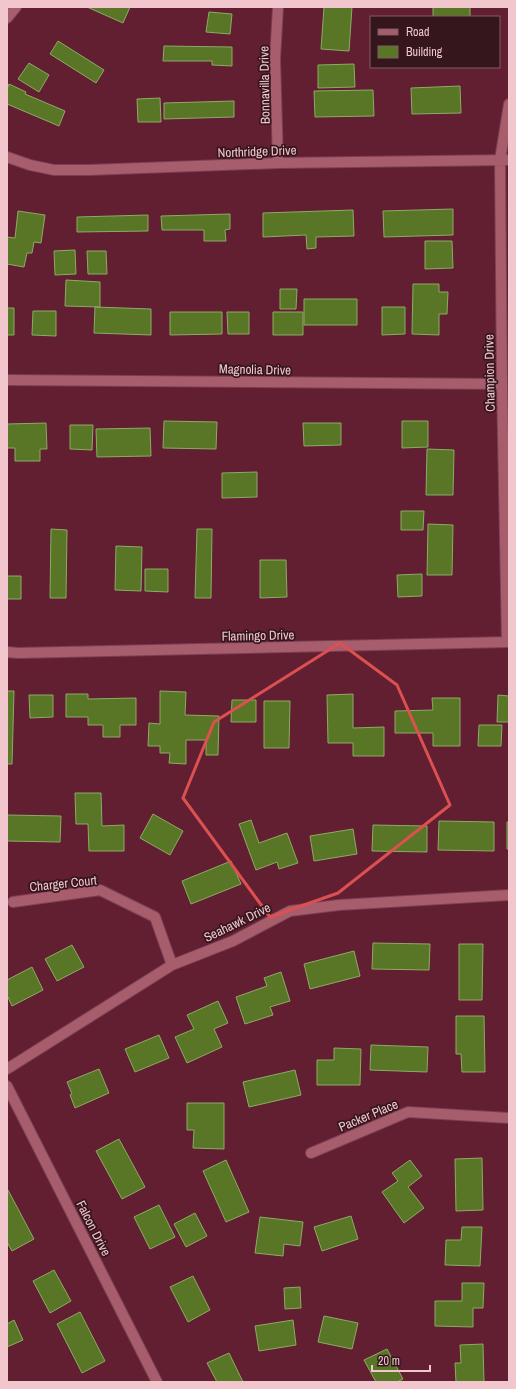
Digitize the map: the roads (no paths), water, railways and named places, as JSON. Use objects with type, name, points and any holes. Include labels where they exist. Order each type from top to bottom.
[{"type":"street","points":[[7,18],[16,7]]},
{"type":"street","name":"Bonnavilla Drive","points":[[278,7],[275,59],[278,163]]},
{"type":"street","name":"Champion Drive","points":[[508,642],[502,384],[505,160],[509,104]]},
{"type":"street","name":"Northridge Drive","points":[[7,157],[30,165],[54,170],[129,169],[278,163],[505,160]]},
{"type":"street","name":"Magnolia Drive","points":[[7,380],[502,384]]},
{"type":"street","name":"Flamingo Drive","points":[[7,652],[18,653],[508,642]]},
{"type":"street","name":"Charger Court","points":[[13,902],[100,890],[155,917],[172,966]]},
{"type":"street","name":"Seahawk Drive","points":[[7,1069],[172,966],[233,942],[290,911],[339,905],[509,895]]},
{"type":"street","name":"Falcon Drive","points":[[7,1086],[157,1382]]},
{"type":"street","name":"Packer Place","points":[[311,1153],[408,1112],[509,1118]]}]
